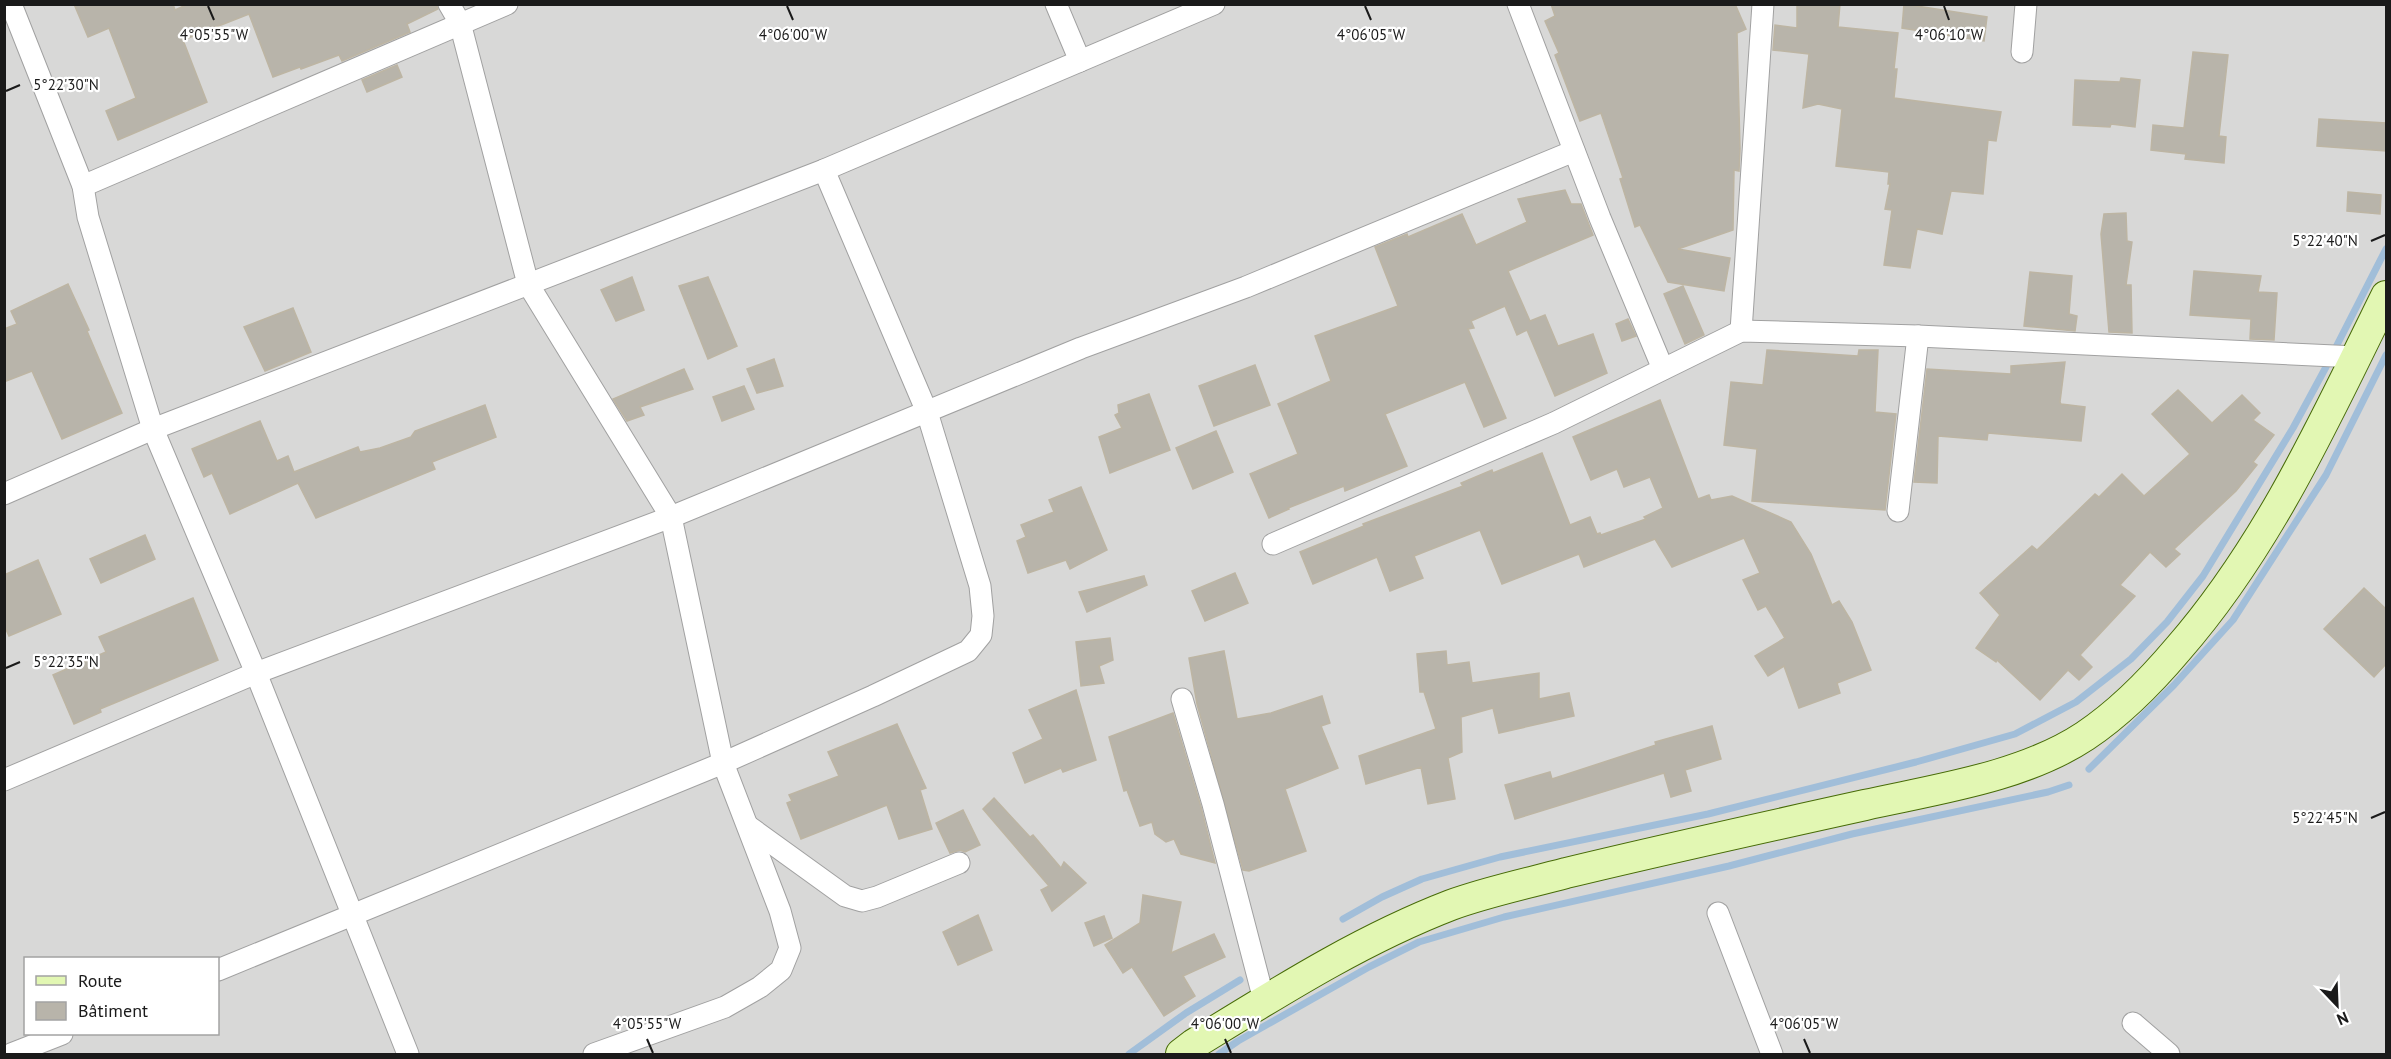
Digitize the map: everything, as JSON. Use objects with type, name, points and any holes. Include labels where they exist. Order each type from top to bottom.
[{"type":"street","points":[[11,4],[83,186],[88,217],[153,429],[256,673],[408,1054]]},
{"type":"street","points":[[449,4],[460,24],[528,284],[671,516],[723,763],[780,911],[790,948],[781,970],[760,987],[725,1007],[594,1054]]},
{"type":"street","points":[[83,186],[507,4]]},
{"type":"street","points":[[1056,4],[1080,61]]},
{"type":"street","points":[[4,494],[153,429],[824,170],[1214,4]]},
{"type":"street","points":[[1518,4],[1574,151],[1663,369]]},
{"type":"street","points":[[1741,331],[1764,4]]},
{"type":"street","points":[[2022,52],[2026,4]]},
{"type":"street","points":[[4,780],[256,673],[671,516],[1081,348],[1246,287],[1574,151]]},
{"type":"street","points":[[219,970],[723,763],[968,651],[981,635],[983,616],[980,586],[927,412],[824,170]]},
{"type":"street","points":[[1181,1054],[1264,1000],[1362,945],[1452,904],[1566,873],[1971,781],[2043,759],[2085,736],[2142,689],[2210,613],[2300,468],[2386,296]]},
{"type":"street","points":[[1273,544],[1554,423],[1741,331],[1918,336],[2356,357]]},
{"type":"street","points":[[1898,511],[1918,336]]},
{"type":"street","points":[[1182,699],[1213,804],[1264,1000]]},
{"type":"street","points":[[748,826],[845,896],[862,901],[877,897],[958,863]]},
{"type":"street","points":[[1718,914],[1772,1054]]},
{"type":"street","points":[[2133,1023],[2169,1054]]},
{"type":"street","points":[[11,1054],[59,1035]]},
{"type":"shaded area","points":[[5,5],[2386,5],[2386,1054],[5,1054]]},
{"type":"building","points":[[74,4],[173,4],[175,10],[188,4],[436,4],[438,9],[407,24],[410,32],[342,61],[339,55],[273,77],[249,14],[183,40],[207,102],[118,140],[106,111],[136,98],[109,28],[88,37]]},
{"type":"building","points":[[1551,4],[1735,4],[1746,29],[1737,33],[1740,149],[1739,171],[1734,170],[1733,230],[1678,249],[1730,258],[1724,291],[1668,282],[1640,225],[1635,227],[1620,179],[1623,178],[1601,113],[1580,121],[1555,55],[1559,53],[1545,21],[1555,16]]},
{"type":"building","points":[[1797,4],[1840,4],[1838,27],[1898,33],[1894,98],[2001,112],[1996,141],[1988,140],[1983,194],[1951,191],[1942,234],[1917,229],[1910,268],[1884,265],[1892,210],[1885,209],[1890,184],[1888,184],[1889,172],[1836,166],[1842,109],[1818,104],[1803,108],[1809,54],[1773,50],[1775,25],[1797,28]]},
{"type":"building","points":[[1904,4],[1987,17],[1984,41],[1902,28]]},
{"type":"building","points":[[2193,52],[2228,55],[2219,136],[2226,137],[2224,163],[2185,159],[2186,154],[2151,150],[2153,125],[2184,128]]},
{"type":"building","points":[[397,65],[402,77],[367,92],[362,80]]},
{"type":"building","points":[[2121,78],[2140,80],[2135,127],[2111,124],[2110,127],[2073,125],[2075,80],[2120,82]]},
{"type":"building","points":[[2319,119],[2386,123],[2386,151],[2317,146]]},
{"type":"building","points":[[1565,190],[1571,204],[1581,204],[1593,235],[1508,271],[1530,321],[1545,315],[1558,346],[1593,334],[1607,373],[1555,396],[1527,330],[1517,335],[1505,306],[1471,321],[1474,328],[1468,329],[1506,418],[1484,427],[1465,382],[1385,414],[1407,466],[1345,491],[1344,486],[1269,518],[1250,474],[1298,454],[1278,404],[1331,381],[1315,336],[1398,306],[1375,247],[1407,234],[1408,237],[1462,214],[1476,245],[1527,222],[1518,199]]},
{"type":"building","points":[[2348,192],[2381,195],[2380,214],[2347,211]]},
{"type":"building","points":[[2126,213],[2127,241],[2132,242],[2126,285],[2131,285],[2132,333],[2109,332],[2101,234],[2104,214]]},
{"type":"building","points":[[2194,271],[2261,276],[2258,292],[2277,293],[2274,340],[2250,339],[2251,319],[2190,315]]},
{"type":"building","points":[[2030,272],[2072,276],[2069,314],[2077,316],[2075,331],[2024,326]]},
{"type":"building","points":[[632,277],[644,310],[616,321],[601,290]]},
{"type":"building","points":[[708,277],[737,346],[708,359],[679,286]]},
{"type":"building","points":[[68,284],[122,413],[62,439],[32,371],[4,382],[4,329],[17,324],[11,311]]},
{"type":"building","points":[[1683,286],[1704,335],[1685,344],[1664,294]]},
{"type":"building","points":[[293,308],[311,352],[265,371],[244,327]]},
{"type":"building","points":[[1628,319],[1636,336],[1622,341],[1616,324]]},
{"type":"building","points":[[1767,350],[1858,356],[1859,350],[1878,350],[1875,412],[1896,414],[1885,510],[1752,501],[1757,449],[1724,445],[1731,382],[1763,385]]},
{"type":"building","points":[[774,359],[783,386],[757,393],[747,369]]},
{"type":"building","points":[[2065,362],[2060,402],[2085,407],[2081,441],[1988,433],[1987,440],[1938,436],[1937,483],[1914,482],[1927,369],[2011,374],[2011,366]]},
{"type":"building","points":[[1255,365],[1270,405],[1214,426],[1199,386]]},
{"type":"building","points":[[684,369],[693,389],[640,407],[644,415],[627,421],[613,399]]},
{"type":"building","points":[[744,386],[754,409],[722,421],[713,397]]},
{"type":"building","points":[[2178,390],[2212,423],[2242,395],[2260,413],[2253,420],[2274,435],[2253,462],[2257,465],[2236,491],[2174,549],[2180,554],[2166,567],[2150,552],[2120,585],[2135,596],[2080,655],[2092,667],[2079,680],[2068,670],[2040,700],[1997,660],[1996,662],[1976,648],[2000,615],[1980,593],[2032,546],[2037,550],[2095,494],[2099,497],[2122,474],[2144,496],[2190,454],[2152,414]]},
{"type":"building","points":[[1149,394],[1170,450],[1110,473],[1099,437],[1122,428],[1115,415],[1119,413],[1118,405]]},
{"type":"building","points":[[1660,400],[1698,499],[1709,495],[1711,500],[1732,496],[1791,522],[1811,554],[1832,605],[1839,601],[1852,622],[1871,670],[1837,683],[1840,693],[1799,708],[1784,666],[1768,676],[1755,656],[1785,638],[1766,606],[1758,610],[1743,580],[1760,573],[1744,538],[1672,567],[1655,539],[1584,567],[1579,554],[1502,584],[1480,530],[1414,556],[1423,578],[1390,591],[1377,557],[1313,584],[1300,552],[1364,526],[1363,524],[1463,486],[1461,483],[1492,470],[1493,473],[1542,453],[1570,525],[1590,517],[1597,534],[1601,535],[1646,519],[1644,517],[1663,508],[1650,477],[1624,487],[1617,469],[1591,480],[1573,437]]},
{"type":"building","points":[[485,405],[496,437],[432,462],[435,469],[316,518],[298,483],[230,514],[212,473],[204,477],[192,449],[260,421],[277,461],[288,456],[294,472],[358,447],[360,452],[380,448],[411,437],[415,431]]},
{"type":"building","points":[[1216,431],[1233,472],[1193,489],[1176,448]]},
{"type":"building","points":[[1081,487],[1107,550],[1070,569],[1066,560],[1028,573],[1017,541],[1026,537],[1021,525],[1054,512],[1049,500]]},
{"type":"building","points":[[145,535],[155,559],[101,583],[90,559]]},
{"type":"building","points":[[38,560],[61,614],[9,636],[4,625],[4,575]]},
{"type":"building","points":[[1235,573],[1248,603],[1205,621],[1192,591]]},
{"type":"building","points":[[1144,576],[1147,585],[1087,612],[1079,592]]},
{"type":"building","points":[[2364,588],[2386,609],[2386,664],[2374,677],[2324,629]]},
{"type":"building","points":[[193,598],[218,660],[100,709],[101,712],[74,724],[53,675],[106,652],[99,637]]},
{"type":"building","points":[[1110,638],[1113,660],[1099,666],[1104,683],[1081,686],[1076,642]]},
{"type":"building","points":[[1224,651],[1237,719],[1271,713],[1322,696],[1330,723],[1321,726],[1338,768],[1285,789],[1306,851],[1249,871],[1243,870],[1197,704],[1189,658]]},
{"type":"building","points":[[1446,651],[1447,665],[1469,662],[1472,683],[1539,673],[1539,699],[1569,693],[1574,716],[1499,733],[1493,708],[1461,717],[1462,752],[1448,758],[1455,799],[1428,804],[1421,767],[1366,784],[1359,756],[1436,729],[1424,692],[1420,692],[1417,654]]},
{"type":"building","points":[[1076,690],[1096,760],[1063,772],[1061,768],[1025,783],[1013,753],[1043,739],[1029,710]]},
{"type":"building","points":[[1173,713],[1215,863],[1181,854],[1174,839],[1166,842],[1155,834],[1152,822],[1140,826],[1127,790],[1124,791],[1109,737]]},
{"type":"building","points":[[897,724],[926,788],[920,790],[932,829],[899,839],[887,805],[801,839],[787,803],[792,801],[789,795],[839,776],[828,752]]},
{"type":"building","points":[[1712,726],[1721,759],[1685,770],[1691,791],[1671,797],[1664,773],[1515,819],[1505,785],[1550,772],[1552,779],[1656,745],[1655,742]]},
{"type":"building","points":[[994,798],[1030,837],[1033,835],[1061,868],[1064,862],[1086,883],[1052,911],[1041,890],[1049,886],[983,809]]},
{"type":"building","points":[[963,810],[980,845],[965,852],[960,850],[950,853],[936,823]]},
{"type":"building","points":[[1143,895],[1181,902],[1171,953],[1214,934],[1225,957],[1183,976],[1195,996],[1164,1016],[1132,967],[1123,973],[1105,945],[1140,923]]},
{"type":"building","points":[[978,915],[992,950],[958,965],[943,932]]},
{"type":"building","points":[[1104,916],[1112,938],[1094,946],[1085,923]]},
{"type":"waterway","points":[[2336,347],[2386,249]]},
{"type":"waterway","points":[[2089,769],[2174,685],[2233,620],[2326,475],[2386,355]]},
{"type":"waterway","points":[[1343,919],[1382,897],[1422,879],[1500,857],[1708,814],[1916,762],[2015,734],[2076,702],[2131,659],[2167,622],[2203,576],[2293,428],[2326,367]]},
{"type":"waterway","points":[[1219,1054],[1369,967],[1419,942],[1504,917],[1729,866],[1852,834],[2048,792],[2069,785]]},
{"type":"waterway","points":[[1129,1054],[1186,1013],[1240,980]]}]
